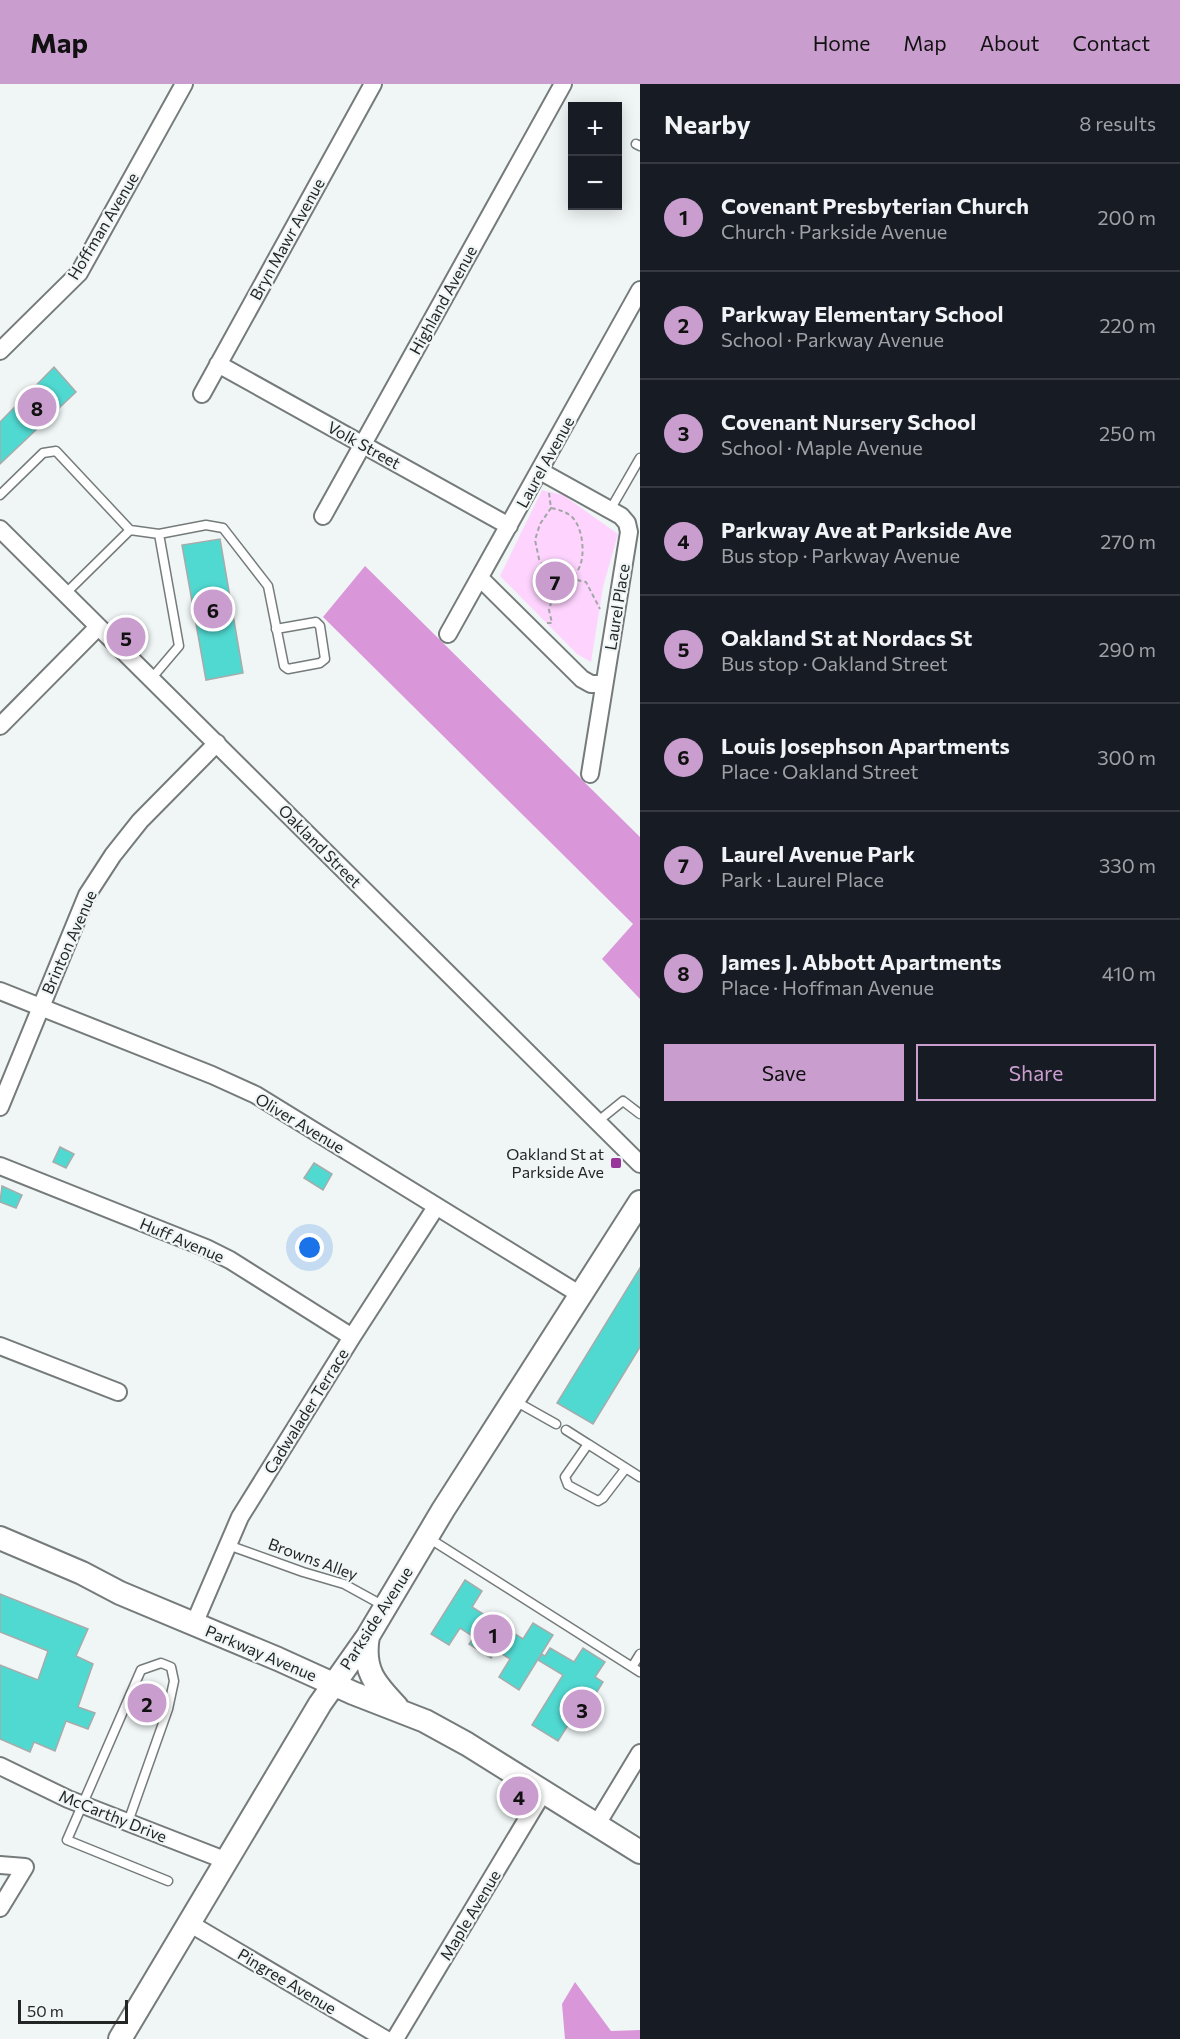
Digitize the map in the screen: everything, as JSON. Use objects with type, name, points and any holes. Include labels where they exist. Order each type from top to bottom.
[{"type":"main road","name":"Parkside Avenue","points":[[120,2039],[333,1683],[368,1636],[579,1294],[640,1202]]},
{"type":"main road","name":"Parkway Avenue","points":[[0,1538],[62,1564],[120,1593],[353,1693],[398,1708],[467,1744],[640,1852]]},
{"type":"main road","points":[[368,1636],[365,1650],[366,1662],[372,1677],[378,1688],[398,1708]]},
{"type":"street","name":"Hoffman Avenue","points":[[0,351],[78,273],[184,84]]},
{"type":"street","name":"Bryn Mawr Avenue","points":[[202,394],[373,84]]},
{"type":"street","name":"Highland Avenue","points":[[323,516],[563,84]]},
{"type":"street","name":"Laurel Avenue","points":[[448,634],[540,471],[635,311],[640,290]]},
{"type":"street","name":"Volk Street","points":[[218,364],[509,526]]},
{"type":"street","name":"Laurel Place","points":[[540,471],[621,516],[630,532],[590,774]]},
{"type":"street","name":"Oakland Street","points":[[0,529],[640,1164]]},
{"type":"street","points":[[480,578],[582,679],[591,684],[604,684]]},
{"type":"street","points":[[0,726],[98,627]]},
{"type":"street","name":"Brinton Avenue","points":[[0,1107],[87,895],[113,855],[140,821],[217,743]]},
{"type":"street","name":"Oliver Avenue","points":[[0,991],[255,1095],[579,1294]]},
{"type":"street","name":"Huff Avenue","points":[[0,1166],[206,1248],[230,1260],[352,1337]]},
{"type":"street","name":"Cadwalader Terrace","points":[[194,1624],[240,1517],[436,1207]]},
{"type":"street","points":[[0,1346],[118,1392]]},
{"type":"street","points":[[597,1824],[640,1753]]},
{"type":"street","name":"McCarthy Drive","points":[[0,1766],[82,1804],[227,1861]]},
{"type":"street","name":"Maple Avenue","points":[[395,2039],[544,1791]]},
{"type":"street","points":[[0,1865],[25,1867],[0,1908]]},
{"type":"street","name":"Pingree Avenue","points":[[189,1923],[385,2039]]},
{"type":"lane","points":[[3,492],[43,453],[56,451],[130,530],[159,534],[206,525],[223,528],[268,586],[276,629],[284,666],[288,669],[320,663],[325,659],[320,626],[316,622],[276,629]]},
{"type":"lane","points":[[610,510],[640,458]]},
{"type":"lane","points":[[65,594],[130,530]]},
{"type":"lane","points":[[151,679],[179,646],[159,534]]},
{"type":"lane","points":[[597,1122],[624,1101],[640,1114]]},
{"type":"lane","points":[[513,1400],[556,1424]]},
{"type":"lane","points":[[566,1430],[640,1477]]},
{"type":"lane","points":[[588,1444],[565,1477],[568,1485],[597,1501],[603,1498],[626,1468]]},
{"type":"lane","points":[[427,1537],[640,1672]]},
{"type":"lane","name":"Browns Alley","points":[[228,1545],[344,1584],[386,1607]]},
{"type":"lane","points":[[632,1667],[640,1653]]},
{"type":"lane","points":[[128,1822],[168,1709],[174,1681],[171,1668],[161,1663],[141,1670],[67,1840],[168,1881]]},
{"type":"path","points":[[542,622],[552,623],[549,610],[556,585],[567,578],[577,572],[582,561],[582,539],[574,519],[563,511],[552,508],[540,524],[535,540],[539,559],[545,569],[567,578],[586,582],[601,611]]},
{"type":"shaded area","points":[[542,490],[563,495],[618,534],[603,587],[591,662],[577,654],[500,576]]},
{"type":"shaded area","points":[[365,566],[640,837],[640,999],[602,959],[633,924],[323,617]]},
{"type":"shaded area","points":[[575,1982],[611,2031],[640,2030],[640,2039],[565,2039],[562,2004]]},
{"type":"building","points":[[54,367],[76,392],[0,464],[0,422]]},
{"type":"building","points":[[220,539],[243,673],[206,680],[182,545]]},
{"type":"building","points":[[60,1147],[74,1154],[66,1168],[53,1162]]},
{"type":"building","points":[[314,1163],[332,1174],[323,1190],[304,1178]]},
{"type":"building","points":[[2,1186],[22,1195],[16,1208],[0,1202]]},
{"type":"building","points":[[640,1268],[640,1347],[593,1424],[557,1403]]},
{"type":"building","points":[[465,1580],[482,1591],[472,1607],[523,1639],[533,1623],[553,1635],[519,1690],[499,1677],[510,1659],[496,1650],[491,1658],[469,1644],[474,1637],[460,1628],[449,1645],[431,1634]]},
{"type":"building","points":[[0,1594],[88,1629],[76,1656],[93,1664],[78,1707],[95,1713],[88,1729],[66,1721],[55,1751],[34,1742],[30,1752],[0,1739],[0,1665],[38,1680],[48,1651],[0,1632]]},
{"type":"building","points":[[550,1648],[574,1662],[583,1648],[605,1662],[595,1677],[603,1682],[595,1695],[589,1692],[558,1741],[532,1725],[563,1675],[538,1660],[542,1654],[545,1656]]},
{"type":"place","name":"James J. Abbott Apartments","points":[[37,407]]},
{"type":"place","name":"Laurel Avenue Park","points":[[555,581]]},
{"type":"place","name":"Louis Josephson Apartments","points":[[213,609]]},
{"type":"place","name":"Oakland St at Nordacs St","points":[[126,637]]},
{"type":"place","name":"Oakland St at Parkside Ave","points":[[616,1163]]},
{"type":"place","name":"Covenant Presbyterian Church","points":[[493,1634]]},
{"type":"place","name":"Parkway Elementary School","points":[[147,1703]]},
{"type":"place","name":"Covenant Nursery School","points":[[582,1709]]},
{"type":"place","name":"Parkway Ave at Parkside Ave","points":[[519,1796]]}]
